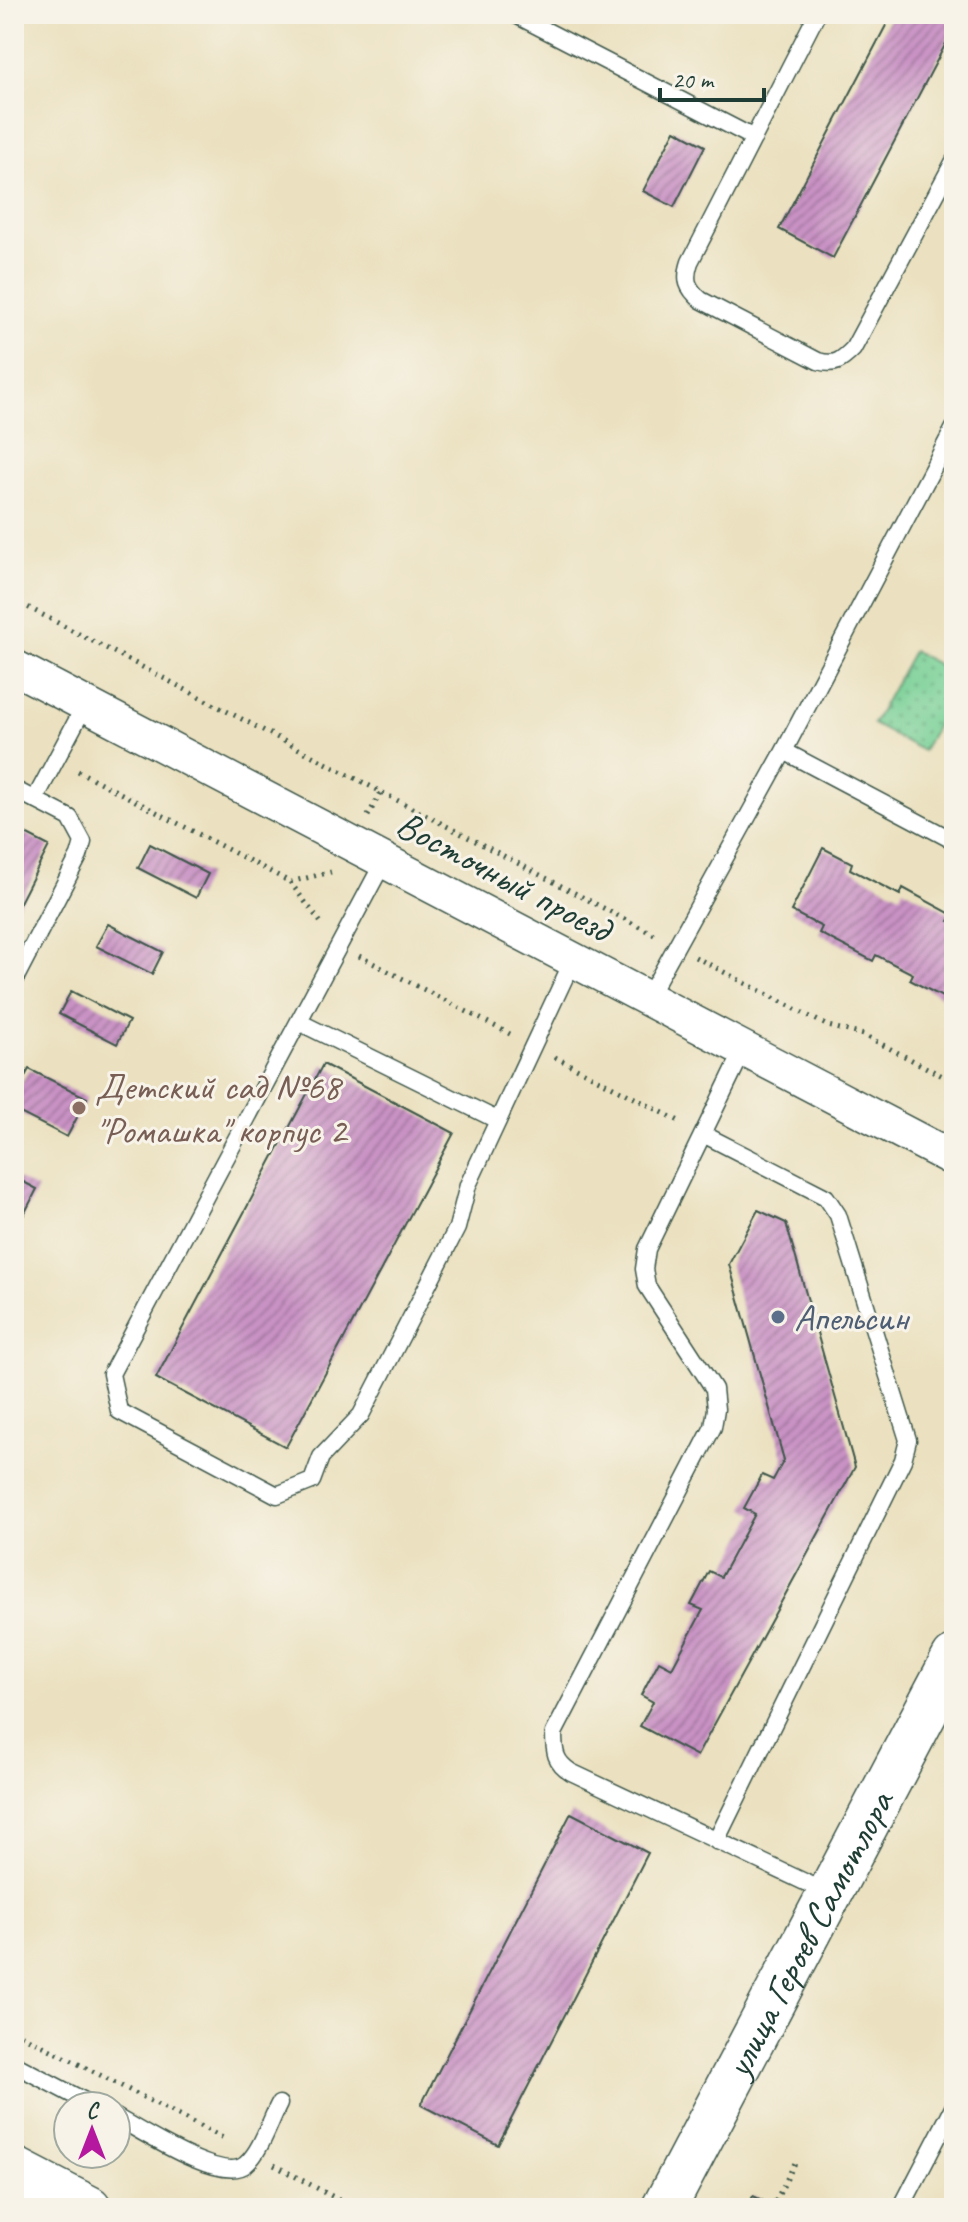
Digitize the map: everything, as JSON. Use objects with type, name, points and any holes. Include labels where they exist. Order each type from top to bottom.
[{"type":"main road","name":"улица Героев Самотлора","points":[[664,2208],[954,1658]]},
{"type":"main road","points":[[14,2169],[89,2208]]},
{"type":"main road","points":[[14,2187],[14,2208]]},
{"type":"street","name":"Восточный проезд","points":[[14,667],[954,1159]]},
{"type":"lane","points":[[514,14],[754,138]]},
{"type":"lane","points":[[817,14],[690,262],[685,276],[690,290],[701,300],[829,364],[839,362],[853,349],[954,161]]},
{"type":"lane","points":[[647,999],[784,751],[954,428]]},
{"type":"lane","points":[[35,799],[85,705]]},
{"type":"lane","points":[[784,751],[954,841]]},
{"type":"lane","points":[[14,789],[70,818],[83,842],[14,981]]},
{"type":"lane","points":[[384,861],[111,1374],[119,1411],[277,1495],[312,1481],[321,1457],[361,1415],[457,1228],[468,1185],[573,960]]},
{"type":"lane","points":[[299,1022],[497,1120]]},
{"type":"lane","points":[[744,1049],[647,1249],[644,1269],[653,1298],[714,1389],[716,1409],[713,1427],[554,1733],[554,1750],[558,1764],[571,1772],[830,1894]]},
{"type":"lane","points":[[703,1134],[826,1197],[838,1215],[908,1440],[903,1460],[716,1841]]},
{"type":"lane","points":[[14,2064],[64,2090]]},
{"type":"lane","points":[[132,2125],[207,2165],[236,2170],[247,2163],[253,2154],[279,2104]]},
{"type":"lane","points":[[901,2208],[954,2106]]},
{"type":"path","points":[[14,600],[828,1026],[864,1035],[954,1082]]},
{"type":"path","points":[[56,759],[290,882],[340,946],[703,1134]]},
{"type":"path","points":[[290,882],[341,870],[381,792]]},
{"type":"path","points":[[14,2031],[354,2208]]},
{"type":"path","points":[[772,2208],[795,2163]]},
{"type":"green space","points":[[913,651],[954,673],[954,692],[923,751],[873,724]]},
{"type":"building","points":[[892,14],[954,14],[954,28],[833,258],[779,229]]},
{"type":"building","points":[[675,130],[705,146],[674,207],[643,191]]},
{"type":"building","points":[[14,828],[49,846],[14,914]]},
{"type":"building","points":[[150,844],[208,874],[196,898],[138,868]]},
{"type":"building","points":[[823,848],[852,863],[850,869],[900,895],[903,888],[953,915],[949,921],[954,923],[954,1003],[910,980],[913,974],[876,955],[873,961],[819,933],[822,927],[791,911]]},
{"type":"building","points":[[108,924],[163,952],[152,974],[96,946]]},
{"type":"building","points":[[71,991],[129,1021],[117,1044],[59,1014]]},
{"type":"building","points":[[323,1064],[454,1133],[286,1447],[156,1378]]},
{"type":"building","points":[[29,1069],[87,1098],[67,1137],[14,1110],[14,1097]]},
{"type":"building","points":[[14,1177],[37,1189],[17,1228],[14,1226]]},
{"type":"building","points":[[758,1210],[786,1223],[855,1467],[697,1756],[640,1726],[653,1702],[641,1695],[659,1661],[672,1668],[703,1610],[691,1605],[709,1571],[721,1577],[755,1514],[744,1508],[762,1475],[773,1480],[784,1460],[729,1264]]},
{"type":"building","points":[[571,1813],[648,1853],[498,2145],[421,2105]]},
{"type":"building","points":[[753,2196],[762,2200],[758,2208],[747,2208]]},
{"type":"place","name":"Детский сад №68 \"Ромашка\" корпус 2","points":[[79,1108]]},
{"type":"place","name":"Апельсин","points":[[778,1317]]}]
